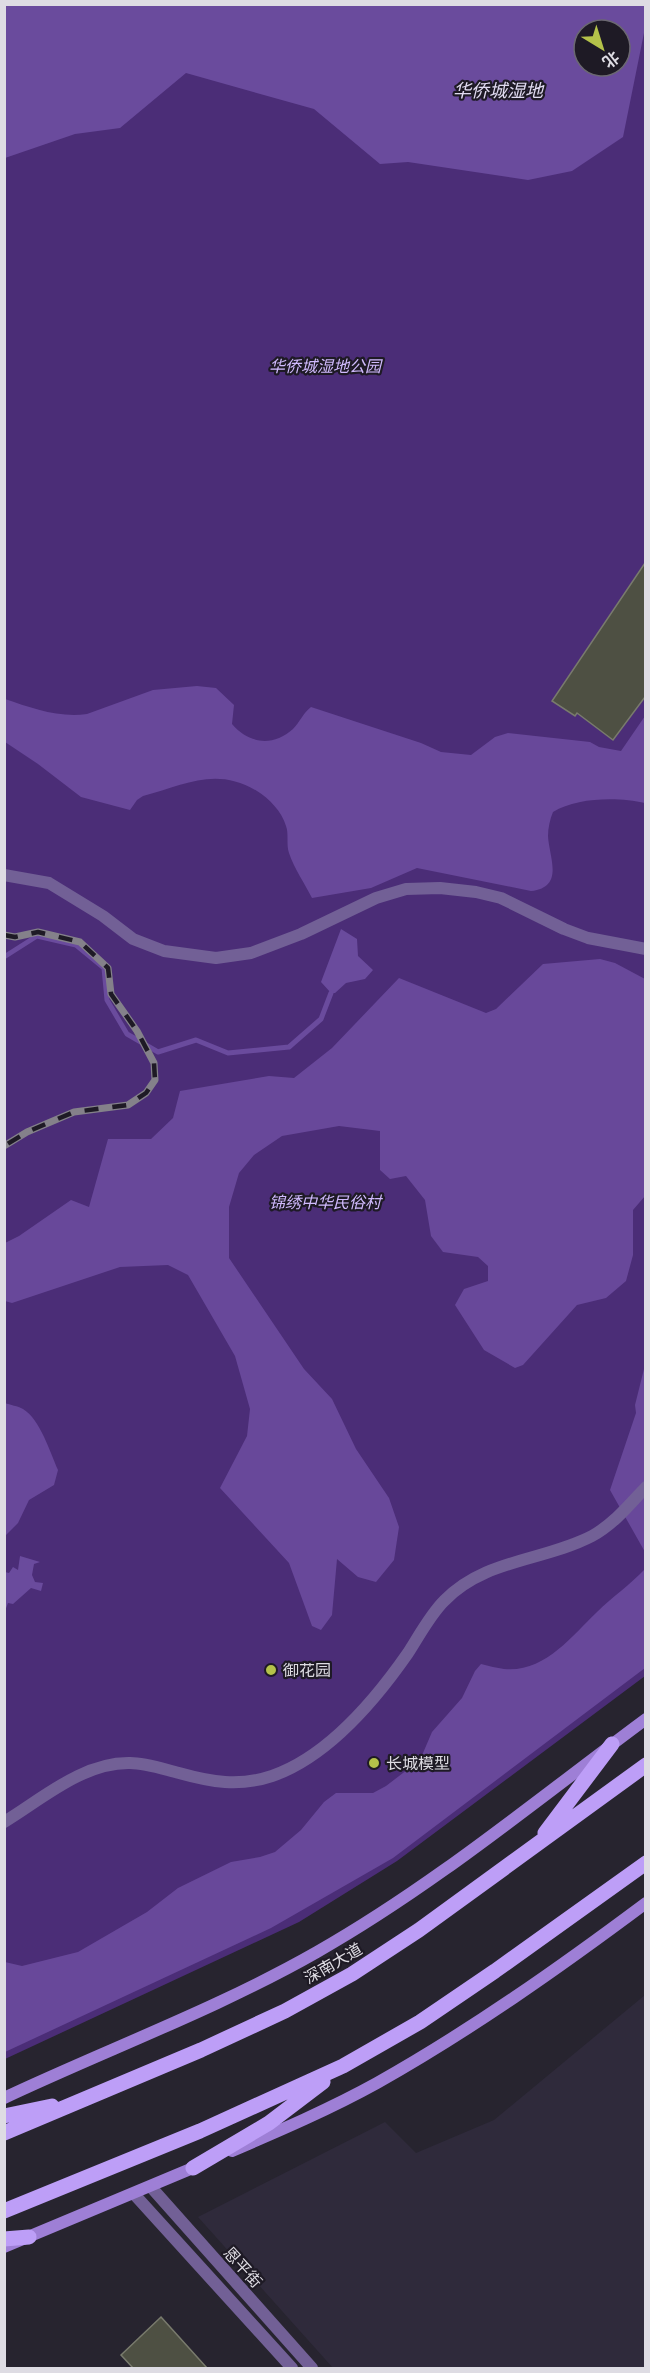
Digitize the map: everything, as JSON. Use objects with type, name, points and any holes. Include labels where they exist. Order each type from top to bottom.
[{"type":"main road","points":[[4,2098],[246,1989],[316,1953],[429,1881],[645,1719]]},
{"type":"main road","points":[[534,1848],[612,1744]]},
{"type":"main road","name":"深南大道","points":[[4,2133],[201,2050],[274,2016],[352,1974],[419,1930],[534,1848],[645,1765]]},
{"type":"main road","points":[[4,2211],[200,2131],[344,2066],[420,2022],[645,1863]]},
{"type":"main road","points":[[4,2247],[296,2124],[376,2083],[482,2019],[566,1963],[645,1903]]},
{"type":"main road","points":[[193,2168],[269,2124],[344,2066]]},
{"type":"main road","points":[[4,2116],[87,2098]]},
{"type":"main road","points":[[4,2239],[29,2237]]},
{"type":"street","points":[[4,875],[49,883],[103,916],[134,939],[164,951],[216,958],[251,953],[302,934],[376,898],[406,889],[440,888],[476,892],[501,898],[588,938],[645,949]]},
{"type":"street","points":[[4,1822],[79,1775],[97,1769],[129,1763],[158,1767],[213,1781],[242,1784],[273,1776],[302,1762],[352,1721],[384,1687],[444,1601],[489,1570],[593,1535],[624,1512],[645,1486]]},
{"type":"street","name":"恩平街","points":[[151,2187],[312,2368]]},
{"type":"street","name":"恩平街","points":[[134,2194],[292,2368]]},
{"type":"shaded area","points":[[197,686],[216,688],[234,705],[232,724],[246,736],[261,741],[277,739],[285,735],[311,707],[421,743],[441,752],[471,755],[495,737],[508,733],[590,742],[599,747],[621,751],[645,716],[645,803],[623,800],[586,801],[574,803],[553,812],[548,836],[552,877],[542,888],[531,891],[417,868],[371,888],[312,898],[289,853],[284,821],[270,801],[257,791],[228,780],[200,780],[143,796],[130,810],[81,797],[5,742],[5,699],[45,711],[77,715],[87,714],[153,690]]},
{"type":"shaded area","points":[[600,959],[615,963],[645,979],[645,1196],[633,1210],[633,1255],[626,1281],[606,1298],[577,1305],[523,1365],[515,1368],[484,1350],[455,1305],[464,1289],[488,1281],[488,1266],[478,1257],[443,1252],[431,1236],[425,1200],[406,1176],[390,1179],[380,1170],[380,1131],[339,1126],[282,1136],[254,1155],[239,1173],[229,1207],[229,1258],[304,1369],[332,1399],[356,1449],[389,1498],[399,1527],[394,1560],[376,1582],[358,1577],[337,1559],[332,1615],[321,1630],[312,1626],[289,1563],[220,1488],[247,1436],[250,1409],[235,1356],[188,1275],[168,1265],[120,1267],[12,1303],[5,1301],[5,1243],[71,1200],[89,1207],[108,1139],[151,1139],[173,1118],[180,1091],[269,1076],[294,1078],[332,1048],[399,978],[486,1013],[496,1009],[543,964]]},
{"type":"shaded area","points":[[645,1365],[645,1552],[610,1490],[636,1413],[635,1405]]},
{"type":"shaded area","points":[[5,1403],[23,1409],[35,1420],[58,1470],[54,1485],[29,1500],[18,1523],[5,1536]]},
{"type":"shaded area","points":[[645,1569],[645,1668],[393,1858],[271,1928],[5,2052],[5,1962],[22,1966],[78,1952],[147,1912],[178,1888],[231,1862],[275,1852],[301,1830],[324,1802],[336,1793],[373,1793],[386,1786],[420,1760],[432,1732],[462,1698],[475,1671],[481,1664],[504,1669],[518,1669],[544,1659],[567,1642]]},
{"type":"shaded area","points":[[645,1995],[645,2368],[333,2368],[198,2217],[385,2122],[416,2153],[494,2120]]},
{"type":"green space","name":"锦绣中华民俗村","points":[[5,5],[645,5],[645,1676],[397,1861],[299,1922],[5,2059]]},
{"type":"water","name":"华侨城湿地","points":[[645,4],[645,28],[623,137],[572,171],[528,180],[408,162],[380,164],[314,109],[186,73],[120,128],[75,134],[5,158],[5,5]]},
{"type":"water","points":[[341,929],[357,939],[358,956],[373,970],[365,979],[346,983],[335,993],[331,993],[321,982]]},
{"type":"water","points":[[20,1556],[40,1562],[34,1564],[32,1575],[35,1582],[43,1583],[41,1591],[31,1588],[13,1604],[8,1603],[5,1611],[5,1572],[9,1573],[13,1567],[18,1570]]},
{"type":"building","points":[[645,563],[645,697],[613,740],[577,713],[575,716],[552,701]]},
{"type":"building","points":[[161,2317],[207,2368],[133,2368],[121,2355]]},
{"type":"waterway","points":[[4,957],[37,936],[76,945],[104,968],[107,1000],[127,1034],[158,1052],[196,1040],[228,1053],[289,1047],[321,1019],[331,993]]},
{"type":"railway","points":[[4,935],[15,937],[38,932],[80,942],[108,968],[111,994],[137,1031],[154,1063],[155,1080],[146,1093],[128,1105],[74,1112],[27,1132],[4,1146]]},
{"type":"place","name":"御花园","points":[[271,1670]]},
{"type":"place","name":"长城模型","points":[[374,1763]]},
{"type":"park label","name":"华侨城湿地公园","points":[[325,366]]}]
